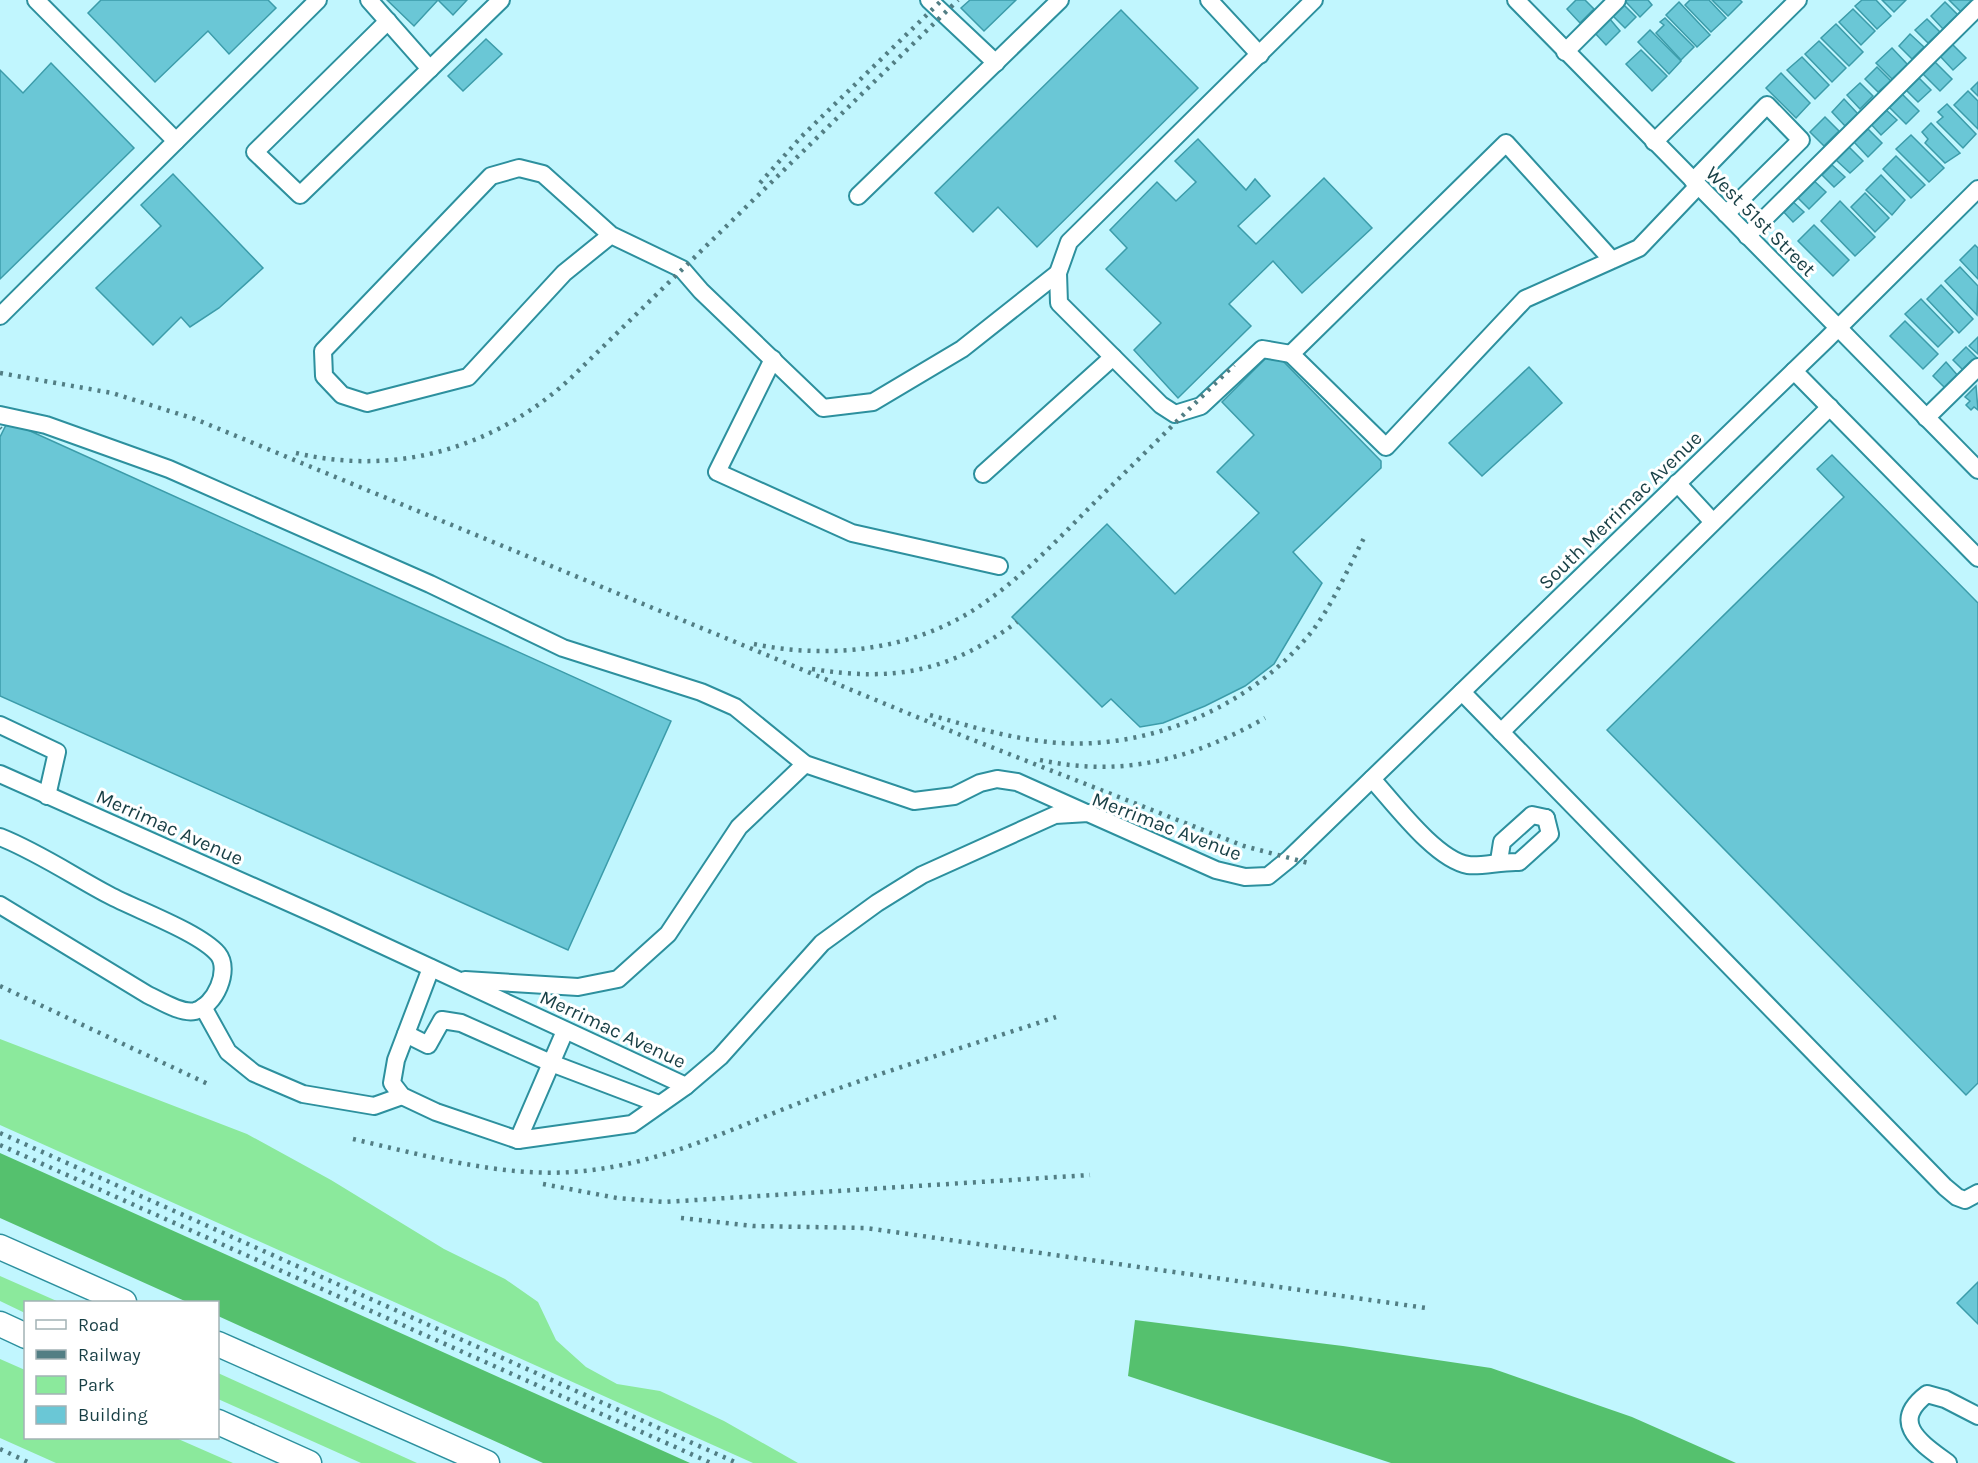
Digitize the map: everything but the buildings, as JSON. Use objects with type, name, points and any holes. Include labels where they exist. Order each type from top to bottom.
[{"type":"highway","points":[[0,1246],[122,1301]]},
{"type":"highway","points":[[0,1324],[24,1335]]},
{"type":"highway","points":[[219,1344],[487,1463]]},
{"type":"highway","points":[[219,1422],[309,1463]]},
{"type":"street","points":[[36,0],[176,141]]},
{"type":"street","points":[[0,316],[318,0]]},
{"type":"street","points":[[369,0],[430,69]]},
{"type":"street","points":[[388,21],[255,152],[300,195],[501,0]]},
{"type":"street","points":[[929,0],[996,63]]},
{"type":"street","points":[[858,196],[1060,0]]},
{"type":"street","points":[[1209,0],[1260,55]]},
{"type":"street","points":[[1314,0],[1069,242],[1058,273],[1059,303],[1161,405],[1175,414],[1201,406],[1262,349],[1291,354],[1386,447],[1525,299],[1639,248],[1767,105],[1800,140],[1726,214]]},
{"type":"street","name":"West 51st Street","points":[[1516,0],[1978,470]]},
{"type":"street","points":[[1565,52],[1617,0]]},
{"type":"street","points":[[1654,142],[1798,0]]},
{"type":"street","points":[[1747,236],[1978,8]]},
{"type":"street","points":[[1291,354],[1506,143],[1612,260]]},
{"type":"street","points":[[611,235],[564,273],[468,377],[367,403],[342,395],[324,376],[323,351],[491,176],[519,168],[543,174],[611,235],[682,269],[701,291],[823,408],[873,402],[962,349],[1058,273]]},
{"type":"street","name":"South Merrimac Avenue","points":[[1289,859],[1794,371],[1978,189]]},
{"type":"street","points":[[983,474],[1113,357]]},
{"type":"street","points":[[773,359],[717,472],[852,532],[999,566]]},
{"type":"street","points":[[1926,418],[1978,367]]},
{"type":"street","points":[[1794,371],[1978,558]]},
{"type":"street","points":[[1501,732],[1830,407]]},
{"type":"street","points":[[0,415],[46,424],[170,469],[430,584],[563,648],[701,692],[735,707],[805,764],[914,801],[934,801],[954,796],[988,781],[1017,782],[1088,813]]},
{"type":"street","points":[[1677,483],[1713,522]]},
{"type":"street","points":[[1462,692],[1945,1187],[1957,1197],[1965,1200],[1978,1193]]},
{"type":"street","points":[[0,726],[57,752],[47,796]]},
{"type":"street","points":[[454,979],[578,987],[618,979],[668,934],[739,827],[805,764]]},
{"type":"street","name":"Merrimac Avenue","points":[[0,774],[328,920],[686,1086],[720,1057],[822,943],[877,903],[922,876],[1055,815],[1088,813],[1216,870],[1245,877],[1268,876],[1289,859]]},
{"type":"street","points":[[1372,779],[1411,822],[1451,857],[1467,865],[1499,861],[1519,862],[1550,834],[1546,818]]},
{"type":"street","points":[[1546,818],[1566,800]]},
{"type":"street","points":[[1499,861],[1502,842],[1532,815],[1546,818]]},
{"type":"street","points":[[0,837],[111,896],[187,932],[218,954],[223,966],[222,979],[211,1000],[203,1007],[194,1011],[174,1007],[148,994],[0,905]]},
{"type":"street","points":[[431,968],[396,1060],[392,1083],[402,1096],[436,1112],[518,1140],[632,1124],[686,1086]]},
{"type":"street","points":[[203,1007],[228,1052],[254,1073],[303,1094],[374,1106],[402,1096]]},
{"type":"street","points":[[406,1034],[429,1045],[442,1020],[461,1023],[551,1063],[659,1104]]},
{"type":"street","points":[[518,1140],[565,1031]]},
{"type":"street","points":[[1948,1463],[1921,1443],[1909,1425],[1910,1414],[1917,1401],[1928,1394],[1945,1399],[1978,1416]]},
{"type":"green space","points":[[0,1039],[247,1134],[331,1180],[444,1249],[505,1279],[538,1302],[556,1340],[586,1367],[617,1384],[660,1391],[724,1421],[798,1463],[753,1463],[0,1125]]},
{"type":"green space","points":[[0,1153],[690,1463],[543,1463],[219,1316],[219,1301],[185,1301],[0,1218]]},
{"type":"green space","points":[[0,1276],[57,1301],[24,1301],[24,1313],[0,1301]]},
{"type":"green space","points":[[1135,1320],[1343,1346],[1491,1368],[1632,1417],[1736,1463],[1391,1463],[1128,1376]]},
{"type":"green space","points":[[0,1359],[24,1370],[24,1439],[178,1439],[233,1463],[56,1463],[0,1438]]},
{"type":"green space","points":[[219,1373],[417,1463],[361,1463],[219,1399]]},
{"type":"railway","points":[[760,183],[801,137],[942,0]]},
{"type":"railway","points":[[296,453],[334,459],[372,461],[408,458],[444,450],[479,438],[512,422],[543,401],[572,377],[958,0]]},
{"type":"railway","points":[[754,644],[813,651],[873,647],[903,641],[958,619],[984,603],[1029,567],[1234,365]]},
{"type":"railway","points":[[0,373],[112,393],[195,419],[963,736],[1244,846],[1312,864]]},
{"type":"railway","points":[[930,715],[1010,736],[1060,743],[1095,743],[1131,738],[1166,729],[1200,716],[1232,700],[1262,680],[1313,630],[1334,596],[1364,538]]},
{"type":"railway","points":[[812,669],[869,674],[920,669],[968,652],[1017,622]]},
{"type":"railway","points":[[1040,760],[1100,767],[1157,761],[1211,744],[1265,718]]},
{"type":"railway","points":[[0,986],[208,1084]]},
{"type":"railway","points":[[353,1139],[434,1158],[490,1168],[545,1173],[605,1168],[669,1153],[852,1084],[1056,1017]]},
{"type":"railway","points":[[0,1133],[737,1463]]},
{"type":"railway","points":[[0,1145],[711,1463]]},
{"type":"railway","points":[[543,1184],[617,1198],[664,1202],[1090,1175]]},
{"type":"railway","points":[[681,1218],[753,1226],[866,1228],[1426,1308]]},
{"type":"railway","points":[[0,1449],[30,1463]]}]
